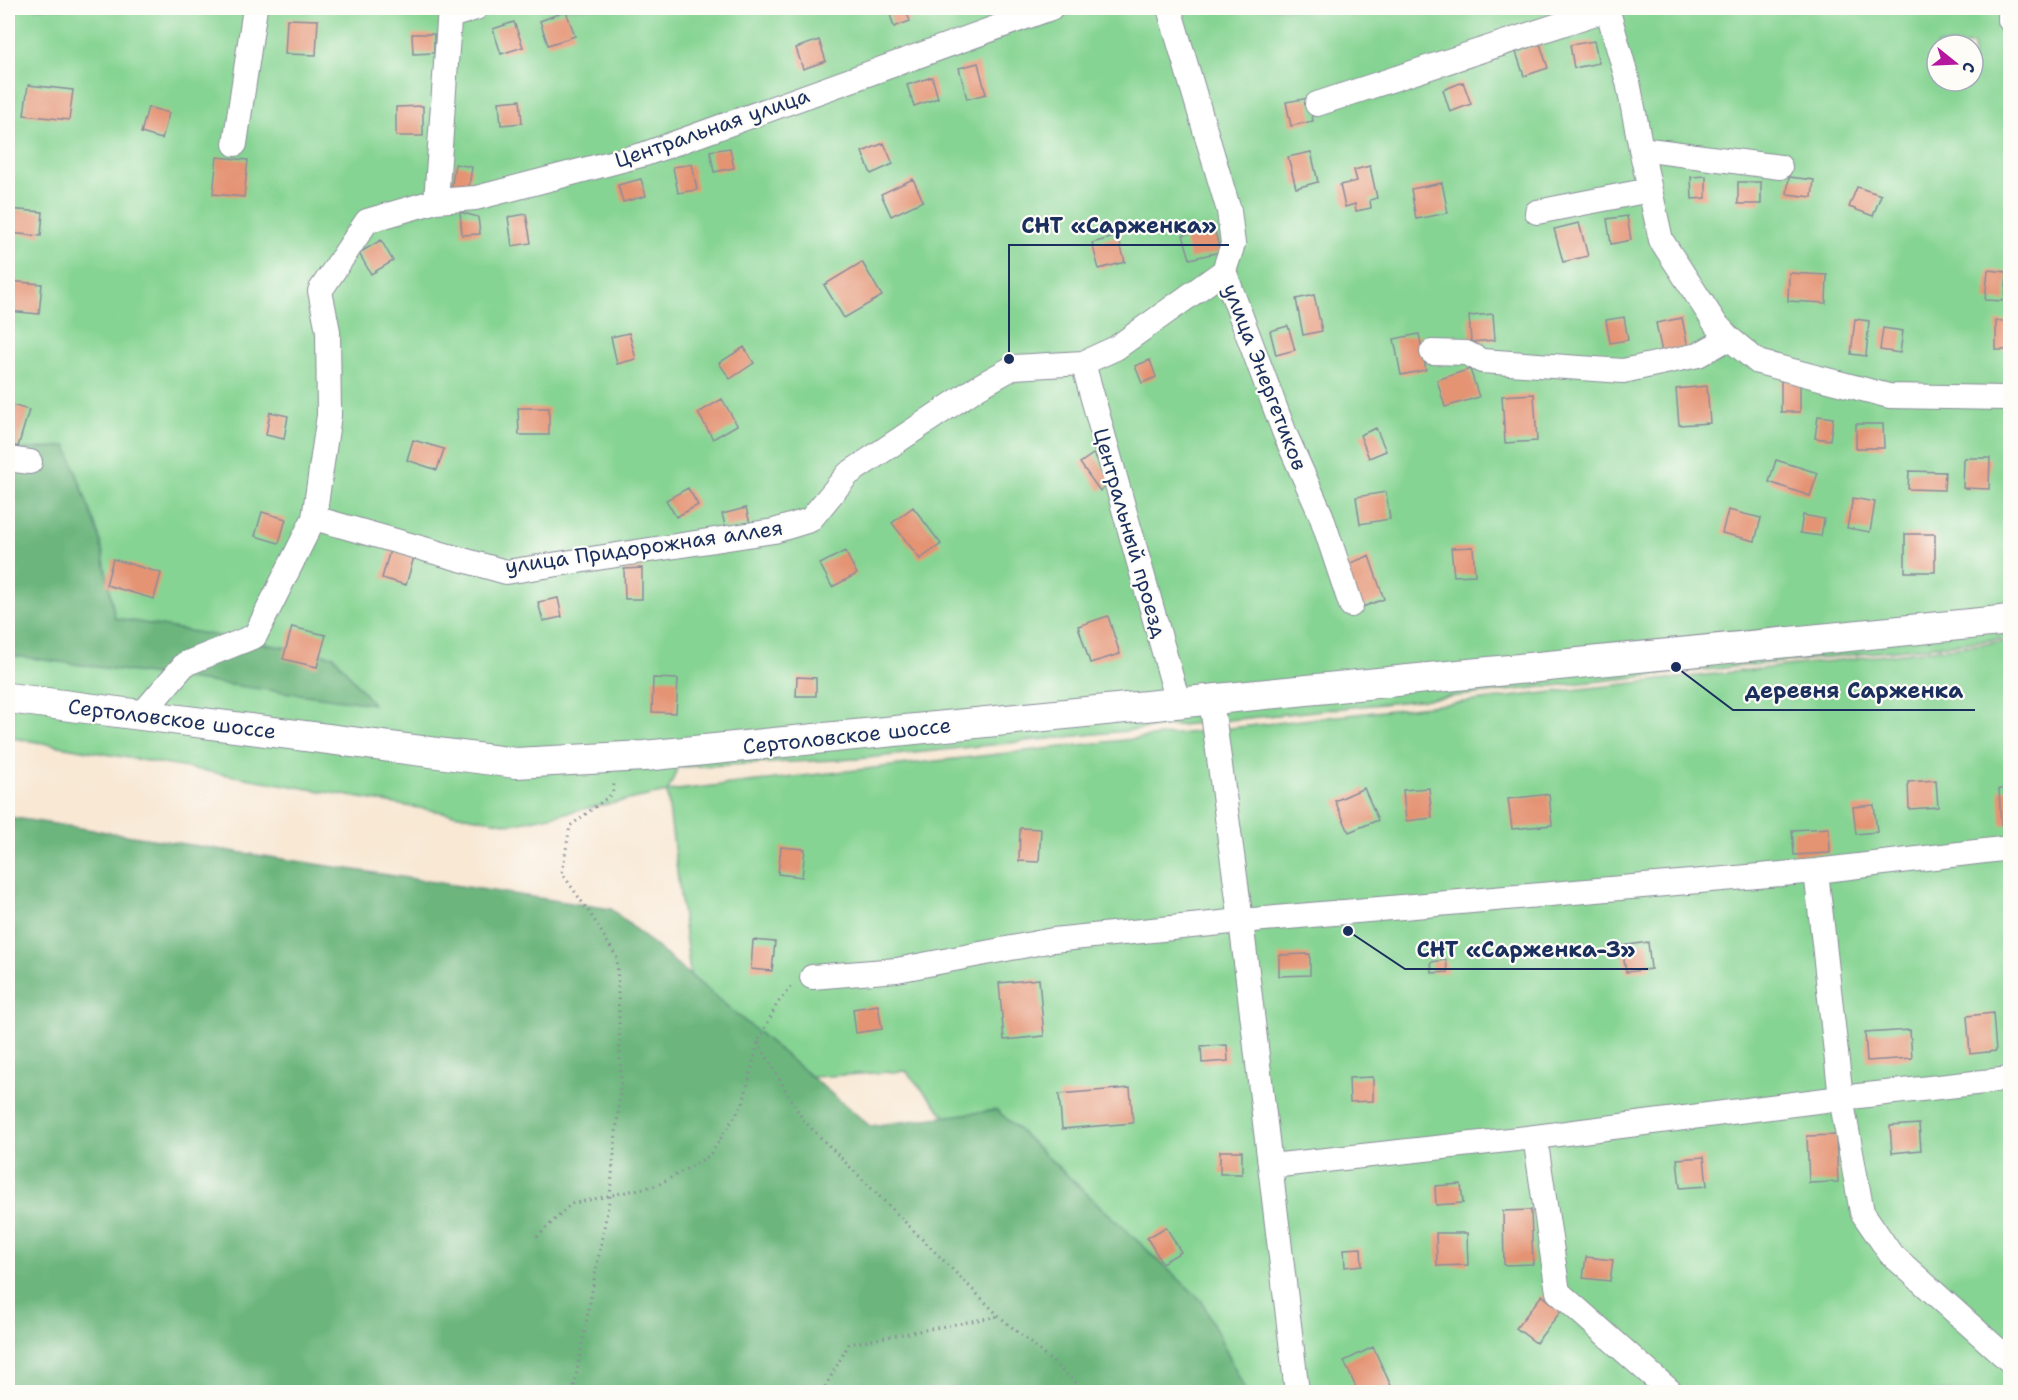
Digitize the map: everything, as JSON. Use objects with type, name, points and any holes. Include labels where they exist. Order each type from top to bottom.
[{"type":"main road","name":"Сертоловское шоссе","points":[[8,698],[516,763],[620,758],[2010,620]]},
{"type":"street","points":[[236,144],[255,8]]},
{"type":"street","points":[[436,201],[450,12],[476,8]]},
{"type":"street","name":"Центральная улица","points":[[314,518],[329,415],[328,332],[320,291],[367,221],[436,201],[476,198],[645,154],[1051,8]]},
{"type":"street","name":"улица Энергетиков","points":[[1169,8],[1229,211],[1233,244],[1224,271],[1285,434],[1321,515],[1351,605]]},
{"type":"street","points":[[1317,104],[1608,8],[1628,82],[1661,240],[1715,323],[1729,338],[1758,362],[1889,396],[2005,398],[2010,396]]},
{"type":"street","points":[[2010,8],[2010,20]]},
{"type":"street","points":[[1641,149],[1780,167]]},
{"type":"street","points":[[1537,212],[1650,190]]},
{"type":"street","name":"улица Придорожная аллея","points":[[314,518],[506,572],[774,531],[810,520],[848,474],[978,387],[1014,367],[1083,363],[1116,348],[1224,271]]},
{"type":"street","points":[[1432,352],[1466,353],[1482,361],[1623,371],[1698,356],[1729,338]]},
{"type":"street","name":"Центральный проезд","points":[[1083,363],[1178,702]]},
{"type":"street","points":[[141,715],[185,664],[255,636],[314,518]]},
{"type":"street","points":[[1211,699],[1241,921],[1297,1392]]},
{"type":"street","points":[[812,977],[897,970],[1053,940],[1241,921],[1816,871],[2010,848]]},
{"type":"street","points":[[1816,871],[1841,1098],[1862,1212],[1890,1253],[2010,1360]]},
{"type":"street","points":[[1271,1166],[1535,1137],[2010,1079]]},
{"type":"street","points":[[1535,1137],[1558,1292],[1671,1392]]},
{"type":"path","points":[[573,1392],[610,1196],[621,1081],[617,958],[562,873],[570,826],[612,794],[620,758]]},
{"type":"path","points":[[537,1237],[571,1204],[658,1185],[709,1156],[743,1104],[758,1042],[777,1004],[793,984],[812,977]]},
{"type":"path","points":[[758,1042],[803,1120],[999,1316],[1087,1392]]},
{"type":"path","points":[[822,1392],[849,1344],[999,1316]]},
{"type":"green space","points":[[8,8],[2010,8],[2010,638],[857,759],[678,767],[668,791],[2010,641],[2010,1392],[1186,1392],[906,1071],[704,1084],[667,792],[511,824],[8,737]]},
{"type":"green space","points":[[67,446],[100,539],[115,618],[334,656],[373,704],[8,655],[8,451]]},
{"type":"green space","points":[[8,817],[611,909],[870,1126],[997,1110],[1202,1301],[1246,1392],[8,1392]]},
{"type":"building","points":[[888,8],[905,8],[910,21],[894,27]]},
{"type":"building","points":[[566,11],[575,36],[548,45],[540,21]]},
{"type":"building","points":[[287,19],[318,20],[316,55],[285,54]]},
{"type":"building","points":[[514,22],[523,47],[501,54],[493,29]]},
{"type":"building","points":[[412,34],[434,34],[434,53],[413,54]]},
{"type":"building","points":[[819,40],[826,61],[803,69],[796,48]]},
{"type":"building","points":[[1594,41],[1599,63],[1574,68],[1570,45]]},
{"type":"building","points":[[1540,44],[1548,68],[1524,76],[1516,52]]},
{"type":"building","points":[[978,63],[986,94],[967,99],[959,68]]},
{"type":"building","points":[[932,77],[938,98],[914,106],[907,85]]},
{"type":"building","points":[[1463,82],[1471,104],[1450,112],[1443,90]]},
{"type":"building","points":[[28,85],[73,90],[69,120],[24,115]]},
{"type":"building","points":[[1309,98],[1313,121],[1291,126],[1286,102]]},
{"type":"building","points":[[520,100],[522,123],[501,125],[499,102]]},
{"type":"building","points":[[423,106],[423,136],[396,136],[396,107]]},
{"type":"building","points":[[148,107],[169,113],[162,139],[141,133]]},
{"type":"building","points":[[884,143],[893,164],[871,174],[862,152]]},
{"type":"building","points":[[730,148],[734,168],[714,172],[710,151]]},
{"type":"building","points":[[1311,152],[1318,182],[1296,188],[1288,157]]},
{"type":"building","points":[[217,157],[248,160],[244,197],[213,194]]},
{"type":"building","points":[[455,164],[472,167],[468,193],[451,190]]},
{"type":"building","points":[[692,164],[697,190],[678,193],[673,167]]},
{"type":"building","points":[[1370,166],[1377,198],[1370,200],[1371,208],[1356,211],[1355,204],[1345,207],[1340,185],[1357,181],[1354,170]]},
{"type":"building","points":[[1706,176],[1706,198],[1692,199],[1691,177]]},
{"type":"building","points":[[1789,177],[1814,180],[1812,197],[1787,194]]},
{"type":"building","points":[[641,179],[646,196],[623,202],[618,185]]},
{"type":"building","points":[[913,179],[923,201],[891,216],[881,194]]},
{"type":"building","points":[[1738,182],[1761,182],[1761,204],[1738,204]]},
{"type":"building","points":[[1442,183],[1448,213],[1416,219],[1411,189]]},
{"type":"building","points":[[1857,187],[1881,195],[1873,216],[1849,207]]},
{"type":"building","points":[[8,209],[43,212],[41,236],[8,233]]},
{"type":"building","points":[[460,212],[478,217],[480,234],[462,235]]},
{"type":"building","points":[[526,214],[531,243],[512,246],[508,217]]},
{"type":"building","points":[[1627,216],[1631,240],[1611,244],[1607,219]]},
{"type":"building","points":[[1579,223],[1588,256],[1563,262],[1554,229]]},
{"type":"building","points":[[1214,227],[1220,252],[1190,259],[1183,235]]},
{"type":"building","points":[[1118,236],[1125,262],[1099,269],[1092,243]]},
{"type":"building","points":[[381,240],[393,261],[371,274],[359,253]]},
{"type":"building","points":[[862,262],[882,296],[844,318],[824,285]]},
{"type":"building","points":[[1988,270],[2007,272],[2005,301],[1985,300]]},
{"type":"building","points":[[1789,273],[1827,275],[1826,303],[1788,301]]},
{"type":"building","points":[[8,281],[42,284],[39,314],[8,311]]},
{"type":"building","points":[[1314,295],[1322,331],[1303,335],[1296,299]]},
{"type":"building","points":[[1493,314],[1495,340],[1471,342],[1469,316]]},
{"type":"building","points":[[1624,317],[1628,340],[1610,343],[1606,320]]},
{"type":"building","points":[[1682,318],[1688,347],[1662,353],[1656,323]]},
{"type":"building","points":[[1855,319],[1869,321],[1866,356],[1851,354]]},
{"type":"building","points":[[1996,321],[2010,321],[2010,350],[1996,350]]},
{"type":"building","points":[[1288,326],[1295,350],[1276,355],[1270,331]]},
{"type":"building","points":[[1883,328],[1903,331],[1900,353],[1880,350]]},
{"type":"building","points":[[629,333],[636,359],[617,364],[611,337]]},
{"type":"building","points":[[1419,334],[1426,370],[1401,375],[1394,339]]},
{"type":"building","points":[[744,347],[754,363],[730,379],[719,363]]},
{"type":"building","points":[[1150,360],[1156,377],[1142,383],[1135,366]]},
{"type":"building","points":[[1470,369],[1479,397],[1445,407],[1437,380]]},
{"type":"building","points":[[1781,381],[1800,381],[1800,412],[1781,412]]},
{"type":"building","points":[[1707,386],[1710,423],[1679,425],[1676,389]]},
{"type":"building","points":[[1534,394],[1537,441],[1505,443],[1502,396]]},
{"type":"building","points":[[722,399],[737,425],[713,439],[698,413]]},
{"type":"building","points":[[8,404],[29,410],[18,447],[8,444]]},
{"type":"building","points":[[518,408],[549,408],[549,435],[519,435]]},
{"type":"building","points":[[270,412],[288,416],[284,439],[266,435]]},
{"type":"building","points":[[1818,416],[1833,418],[1830,440],[1815,438]]},
{"type":"building","points":[[1856,424],[1883,424],[1884,448],[1856,448]]},
{"type":"building","points":[[1376,428],[1386,451],[1369,458],[1360,435]]},
{"type":"building","points":[[413,440],[444,449],[437,470],[407,460]]},
{"type":"building","points":[[1093,454],[1113,481],[1100,491],[1080,463]]},
{"type":"building","points":[[1964,458],[1990,458],[1989,489],[1963,488]]},
{"type":"building","points":[[1776,460],[1818,473],[1810,496],[1769,482]]},
{"type":"building","points":[[1909,471],[1945,472],[1944,490],[1908,489]]},
{"type":"building","points":[[688,488],[698,505],[676,517],[666,500]]},
{"type":"building","points":[[1386,492],[1390,519],[1360,524],[1356,497]]},
{"type":"building","points":[[1853,498],[1875,502],[1870,532],[1847,528]]},
{"type":"building","points":[[913,507],[941,544],[920,559],[892,523]]},
{"type":"building","points":[[746,508],[750,523],[726,529],[722,514]]},
{"type":"building","points":[[1728,510],[1761,518],[1755,541],[1722,533]]},
{"type":"building","points":[[262,512],[286,519],[279,543],[255,536]]},
{"type":"building","points":[[1803,515],[1824,519],[1821,536],[1800,533]]},
{"type":"building","points":[[1905,534],[1935,534],[1935,572],[1905,572]]},
{"type":"building","points":[[1473,547],[1475,575],[1454,576],[1451,548]]},
{"type":"building","points":[[390,550],[414,557],[406,585],[382,578]]},
{"type":"building","points":[[845,551],[857,574],[832,587],[820,564]]},
{"type":"building","points":[[1369,556],[1384,599],[1360,608],[1345,565]]},
{"type":"building","points":[[113,559],[161,573],[154,599],[106,585]]},
{"type":"building","points":[[642,568],[642,599],[625,599],[624,569]]},
{"type":"building","points":[[558,598],[562,617],[543,621],[538,602]]},
{"type":"building","points":[[1108,616],[1120,654],[1090,663],[1078,626]]},
{"type":"building","points":[[292,627],[326,635],[317,667],[283,659]]},
{"type":"building","points":[[797,677],[816,678],[816,696],[796,696]]},
{"type":"building","points":[[653,678],[678,679],[676,713],[652,712]]},
{"type":"building","points":[[1936,780],[1938,807],[1909,809],[1908,782]]},
{"type":"building","points":[[1364,788],[1378,820],[1349,832],[1335,801]]},
{"type":"building","points":[[1429,788],[1432,818],[1406,821],[1403,790]]},
{"type":"building","points":[[1999,789],[2010,789],[2010,824],[2001,825]]},
{"type":"building","points":[[1549,794],[1552,825],[1512,829],[1508,799]]},
{"type":"building","points":[[1874,805],[1877,832],[1856,834],[1853,807]]},
{"type":"building","points":[[1020,828],[1041,829],[1039,862],[1019,861]]},
{"type":"building","points":[[1829,828],[1830,853],[1794,855],[1792,830]]},
{"type":"building","points":[[781,847],[805,849],[802,877],[778,874]]},
{"type":"building","points":[[753,940],[775,942],[772,971],[751,969]]},
{"type":"building","points":[[1648,942],[1651,969],[1626,972],[1622,946]]},
{"type":"building","points":[[1310,954],[1310,975],[1279,976],[1279,955]]},
{"type":"building","points":[[1446,960],[1448,972],[1432,973],[1431,962]]},
{"type":"building","points":[[1039,979],[1044,1036],[1004,1040],[999,983]]},
{"type":"building","points":[[878,1005],[882,1029],[856,1033],[853,1009]]},
{"type":"building","points":[[1993,1013],[1996,1051],[1970,1054],[1967,1016]]},
{"type":"building","points":[[1910,1030],[1912,1058],[1867,1061],[1865,1033]]},
{"type":"building","points":[[1227,1045],[1228,1061],[1202,1063],[1201,1046]]},
{"type":"building","points":[[1373,1077],[1373,1101],[1350,1102],[1349,1078]]},
{"type":"building","points":[[1130,1088],[1133,1123],[1062,1129],[1059,1094]]},
{"type":"building","points":[[1919,1124],[1921,1150],[1892,1153],[1890,1126]]},
{"type":"building","points":[[1836,1135],[1838,1182],[1809,1183],[1807,1136]]},
{"type":"building","points":[[1220,1151],[1242,1151],[1242,1174],[1220,1174]]},
{"type":"building","points":[[1704,1157],[1707,1186],[1680,1188],[1677,1159]]},
{"type":"building","points":[[1461,1184],[1463,1203],[1436,1205],[1435,1186]]},
{"type":"building","points":[[1531,1210],[1533,1264],[1504,1265],[1503,1211]]},
{"type":"building","points":[[1166,1227],[1181,1252],[1162,1263],[1147,1238]]},
{"type":"building","points":[[1436,1233],[1467,1233],[1468,1265],[1437,1266]]},
{"type":"building","points":[[1361,1248],[1362,1265],[1345,1267],[1344,1249]]},
{"type":"building","points":[[1586,1257],[1613,1260],[1610,1281],[1583,1278]]},
{"type":"building","points":[[1542,1295],[1561,1311],[1536,1343],[1516,1328]]},
{"type":"building","points":[[1373,1347],[1392,1388],[1384,1392],[1358,1392],[1344,1361]]},
{"type":"place","name":"СНТ «Сарженка»","points":[[1009,359]]},
{"type":"place","name":"деревня Сарженка","points":[[1676,667]]},
{"type":"place","name":"СНТ «Сарженка-3»","points":[[1348,931]]}]
